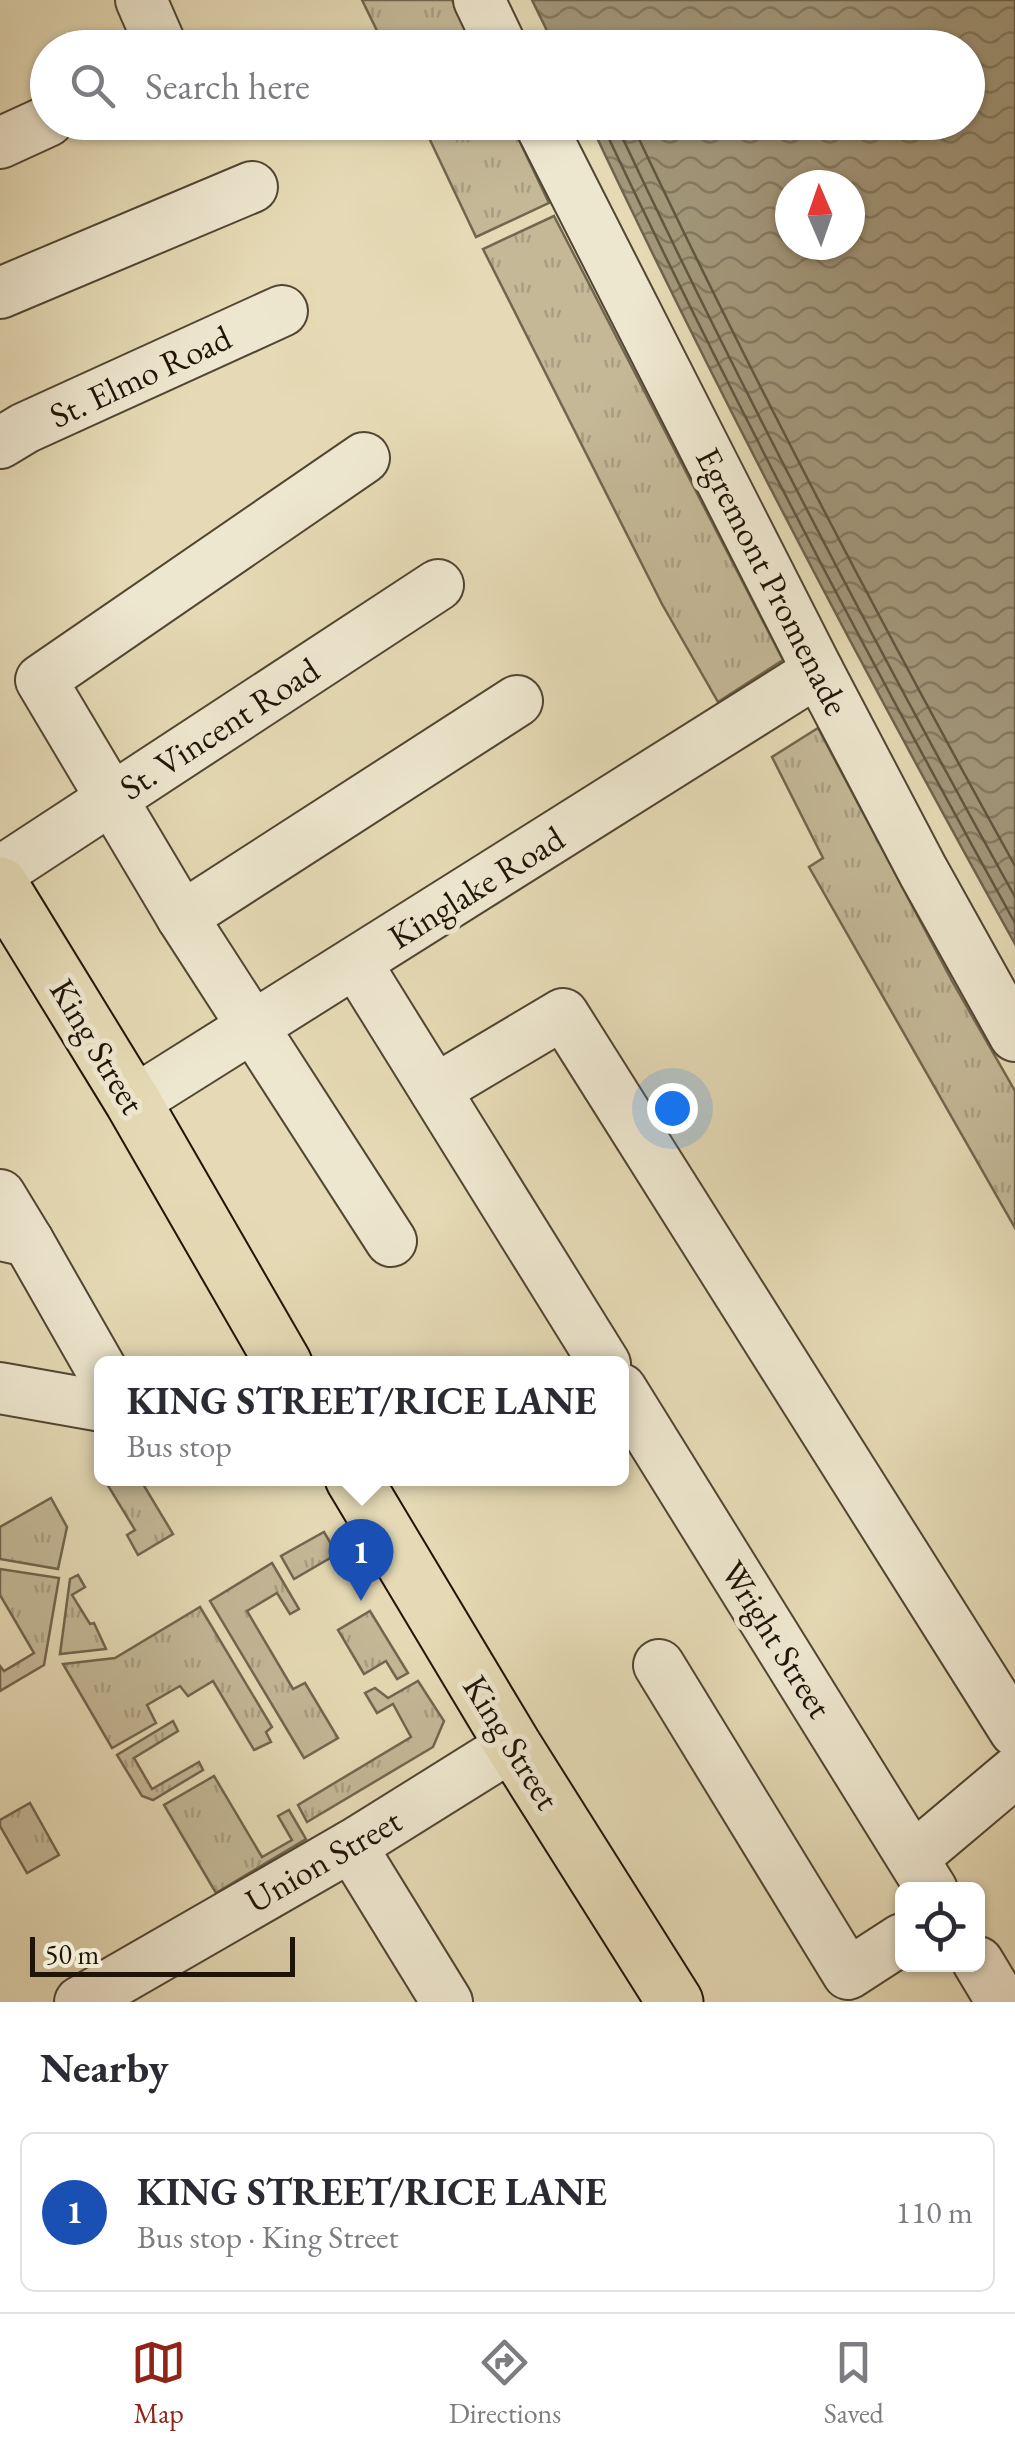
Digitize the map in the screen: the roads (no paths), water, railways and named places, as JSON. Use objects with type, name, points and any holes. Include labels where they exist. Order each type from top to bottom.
[{"type":"main road","name":"King Street","points":[[8,915],[132,1102],[279,1356]]},
{"type":"main road","name":"King Street","points":[[358,1486],[513,1745],[676,2002]]},
{"type":"street","points":[[140,0],[154,30]]},
{"type":"street","points":[[479,0],[493,30]]},
{"type":"street","points":[[0,143],[30,130]]},
{"type":"street","name":"Egremont Promenade","points":[[547,140],[818,671],[1015,1036]]},
{"type":"street","points":[[0,292],[252,187]]},
{"type":"street","name":"St. Elmo Road","points":[[0,443],[282,311]]},
{"type":"street","points":[[364,458],[41,680],[182,917],[391,1242]]},
{"type":"street","name":"St. Vincent Road","points":[[0,872],[438,585]]},
{"type":"street","name":"Kinglake Road","points":[[132,1102],[818,671]]},
{"type":"street","points":[[182,917],[518,701]]},
{"type":"street","points":[[356,963],[600,1356]]},
{"type":"street","points":[[435,1090],[563,1014],[1015,1731]]},
{"type":"street","points":[[0,1195],[14,1238],[94,1358]]},
{"type":"street","points":[[0,1388],[94,1405]]},
{"type":"street","name":"Wright Street","points":[[629,1402],[923,1874]]},
{"type":"street","points":[[659,1665],[848,1974],[895,1944]]},
{"type":"street","name":"Union Street","points":[[80,2002],[351,1846],[513,1745]]},
{"type":"street","points":[[923,1874],[1015,1772]]},
{"type":"street","points":[[351,1846],[447,2002]]},
{"type":"street","points":[[984,1972],[1002,2002]]},
{"type":"water","points":[[532,0],[1015,0],[1015,944],[795,536],[598,140],[985,140],[985,30],[547,30]]},
{"type":"place","name":"KING STREET/RICE LANE","points":[[361,1601]]}]
